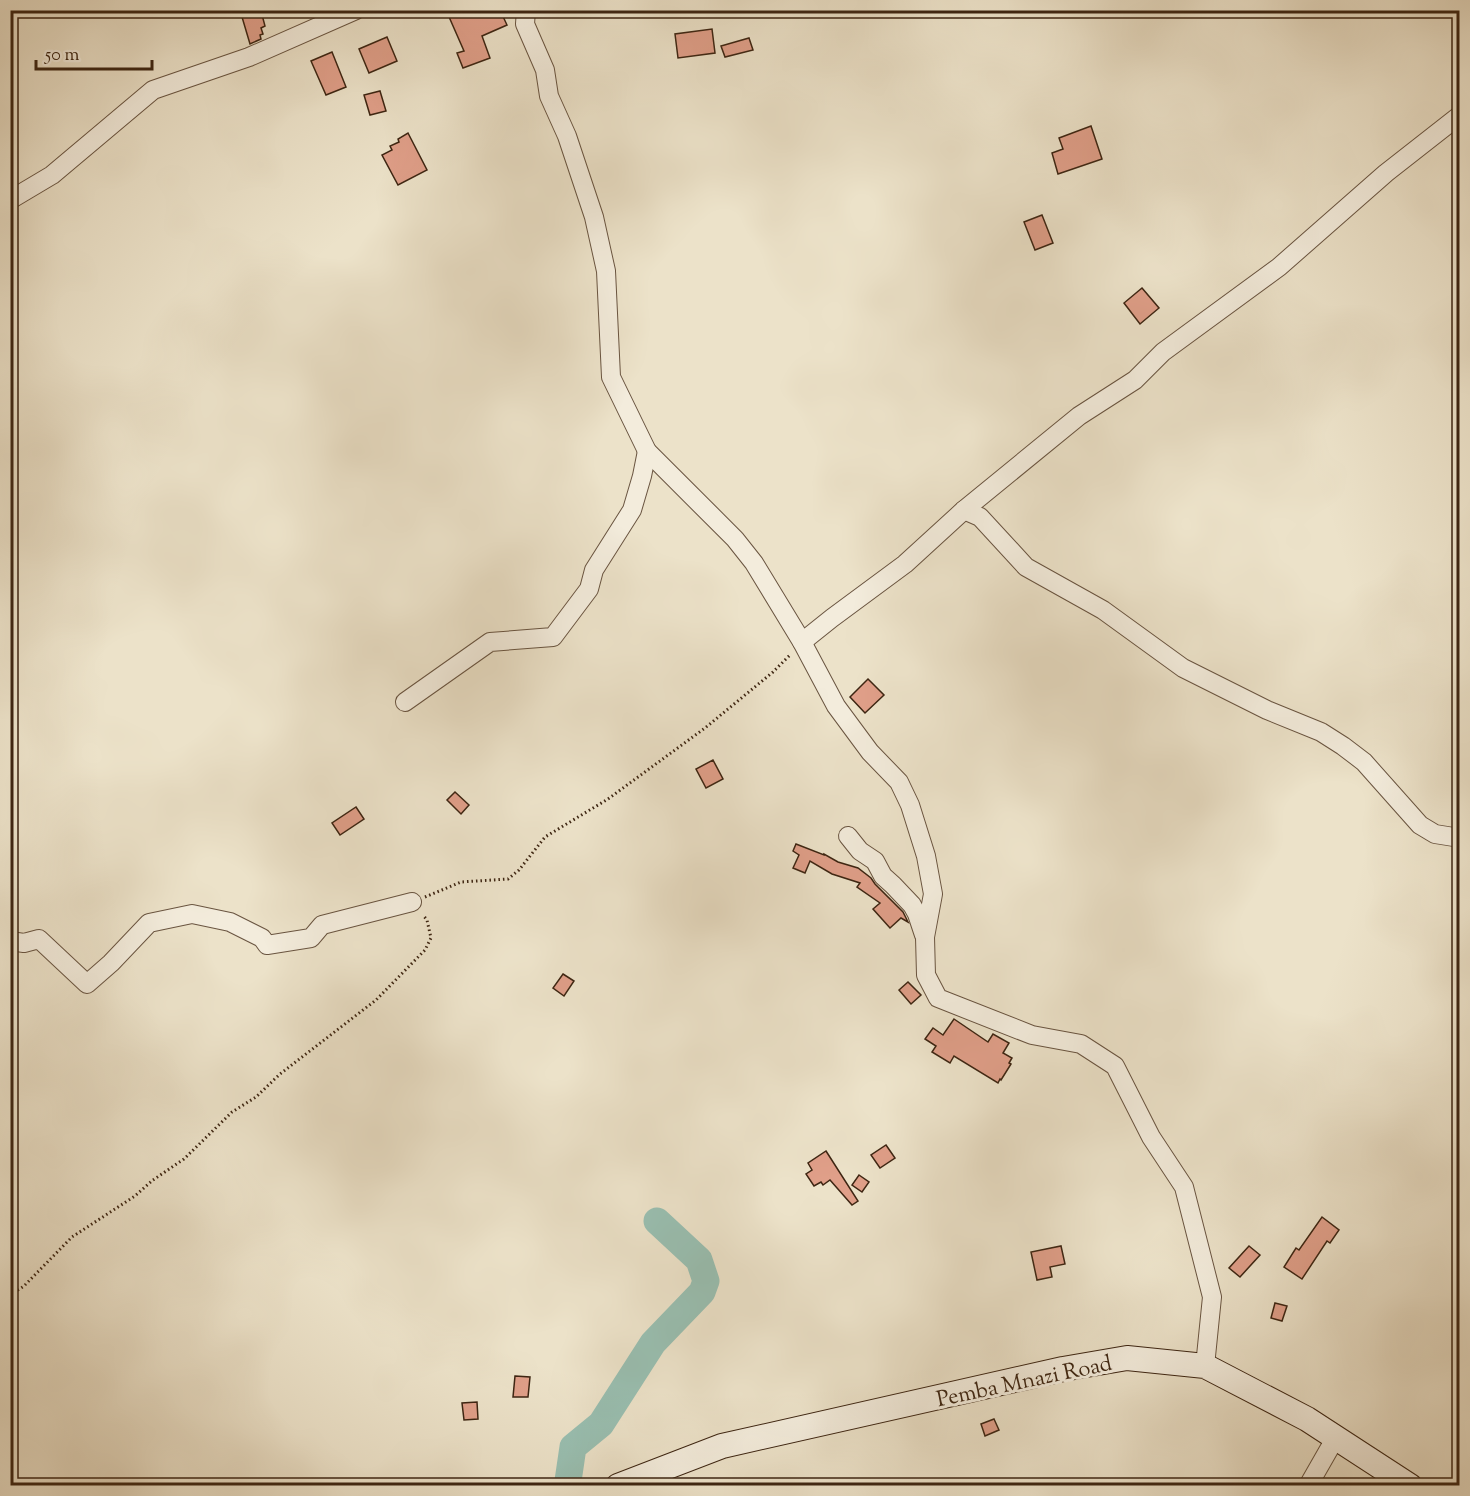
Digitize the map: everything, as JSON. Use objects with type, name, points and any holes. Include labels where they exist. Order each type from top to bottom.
[{"type":"main road","name":"Pemba Mnazi Road","points":[[618,1485],[722,1446],[1063,1369],[1127,1358],[1205,1366],[1307,1419],[1410,1485]]},
{"type":"street","points":[[10,200],[52,175],[153,90],[249,57],[356,10]]},
{"type":"street","points":[[526,10],[525,24],[545,70],[549,96],[567,136],[594,217],[606,271],[611,377],[647,451],[735,539],[754,563],[802,642],[836,706],[870,752],[900,782],[910,805],[926,856],[933,894],[925,937],[926,975],[938,998],[1032,1035],[1081,1044],[1114,1066],[1151,1137],[1184,1187],[1212,1297],[1205,1366]]},
{"type":"street","points":[[802,642],[905,564],[964,510],[1079,416],[1135,380],[1163,352],[1280,267],[1386,173],[1460,115]]},
{"type":"street","points":[[405,702],[490,642],[553,637],[589,589],[594,570],[632,510],[647,451]]},
{"type":"street","points":[[964,510],[981,517],[1026,567],[1103,610],[1183,668],[1268,710],[1321,732],[1364,762],[1420,825],[1435,834],[1460,838]]},
{"type":"street","points":[[848,836],[860,851],[875,861],[883,876],[912,905],[925,937]]},
{"type":"street","points":[[10,941],[24,943],[39,939],[87,984],[111,963],[149,923],[192,914],[230,922],[262,938],[267,945],[311,938],[322,925],[412,902]]},
{"type":"street","points":[[1308,1485],[1336,1437]]},
{"type":"path","points":[[10,1295],[24,1286],[72,1237],[135,1196],[153,1180],[184,1160],[232,1112],[256,1097],[280,1074],[376,1000],[425,950],[431,938],[426,920],[412,902],[461,882],[508,879],[519,870],[546,837],[608,799],[705,728],[773,672],[802,642]]},
{"type":"building","points":[[446,10],[500,10],[507,25],[482,36],[490,58],[463,68],[457,53],[464,51]]},
{"type":"building","points":[[261,11],[265,26],[261,28],[263,34],[260,35],[261,39],[250,44],[242,17]]},
{"type":"building","points":[[712,29],[715,53],[678,58],[675,34]]},
{"type":"building","points":[[387,37],[397,61],[369,73],[359,49]]},
{"type":"building","points":[[749,38],[753,50],[725,57],[721,46]]},
{"type":"building","points":[[332,52],[346,87],[326,95],[311,61]]},
{"type":"building","points":[[380,91],[386,111],[370,115],[364,95]]},
{"type":"building","points":[[1091,126],[1102,159],[1058,174],[1052,153],[1063,149],[1059,138]]},
{"type":"building","points":[[408,133],[427,170],[398,185],[382,155],[392,150],[390,146],[399,142],[398,139]]},
{"type":"building","points":[[1042,215],[1053,243],[1035,250],[1024,222]]},
{"type":"building","points":[[1142,288],[1159,308],[1140,324],[1124,303]]},
{"type":"building","points":[[868,679],[884,695],[865,713],[850,697]]},
{"type":"building","points":[[713,760],[723,779],[706,788],[696,769]]},
{"type":"building","points":[[455,792],[469,805],[461,814],[447,800]]},
{"type":"building","points":[[356,807],[364,819],[340,835],[332,823]]},
{"type":"building","points":[[796,844],[858,868],[871,878],[903,912],[908,922],[901,918],[890,928],[873,909],[880,903],[857,887],[860,883],[832,874],[810,861],[805,873],[793,868],[799,855],[793,851]]},
{"type":"building","points":[[563,974],[574,981],[564,996],[553,988]]},
{"type":"building","points":[[908,982],[921,995],[911,1004],[899,990]]},
{"type":"building","points":[[954,1019],[988,1042],[993,1034],[1009,1043],[1003,1053],[1012,1058],[1009,1063],[1011,1064],[998,1083],[954,1056],[950,1063],[932,1052],[936,1046],[925,1039],[933,1028],[943,1035]]},
{"type":"building","points":[[886,1145],[895,1158],[880,1168],[871,1155]]},
{"type":"building","points":[[826,1151],[858,1201],[852,1205],[830,1180],[823,1185],[821,1182],[814,1186],[806,1174],[812,1170],[808,1163]]},
{"type":"building","points":[[859,1175],[869,1182],[862,1192],[852,1185]]},
{"type":"building","points":[[1322,1217],[1339,1230],[1330,1243],[1327,1241],[1302,1279],[1284,1267],[1296,1248],[1299,1250]]},
{"type":"building","points":[[1061,1246],[1065,1264],[1050,1267],[1052,1277],[1037,1280],[1031,1252]]},
{"type":"building","points":[[1249,1246],[1260,1255],[1240,1277],[1229,1268]]},
{"type":"building","points":[[1275,1303],[1287,1306],[1282,1321],[1271,1318]]},
{"type":"building","points":[[515,1376],[530,1377],[528,1397],[513,1397]]},
{"type":"building","points":[[477,1402],[478,1419],[464,1420],[462,1403]]},
{"type":"building","points":[[994,1419],[999,1430],[985,1436],[981,1424]]},
{"type":"waterway","points":[[571,1486],[568,1481],[573,1447],[601,1424],[653,1343],[702,1292],[706,1281],[699,1260],[657,1221]]}]
